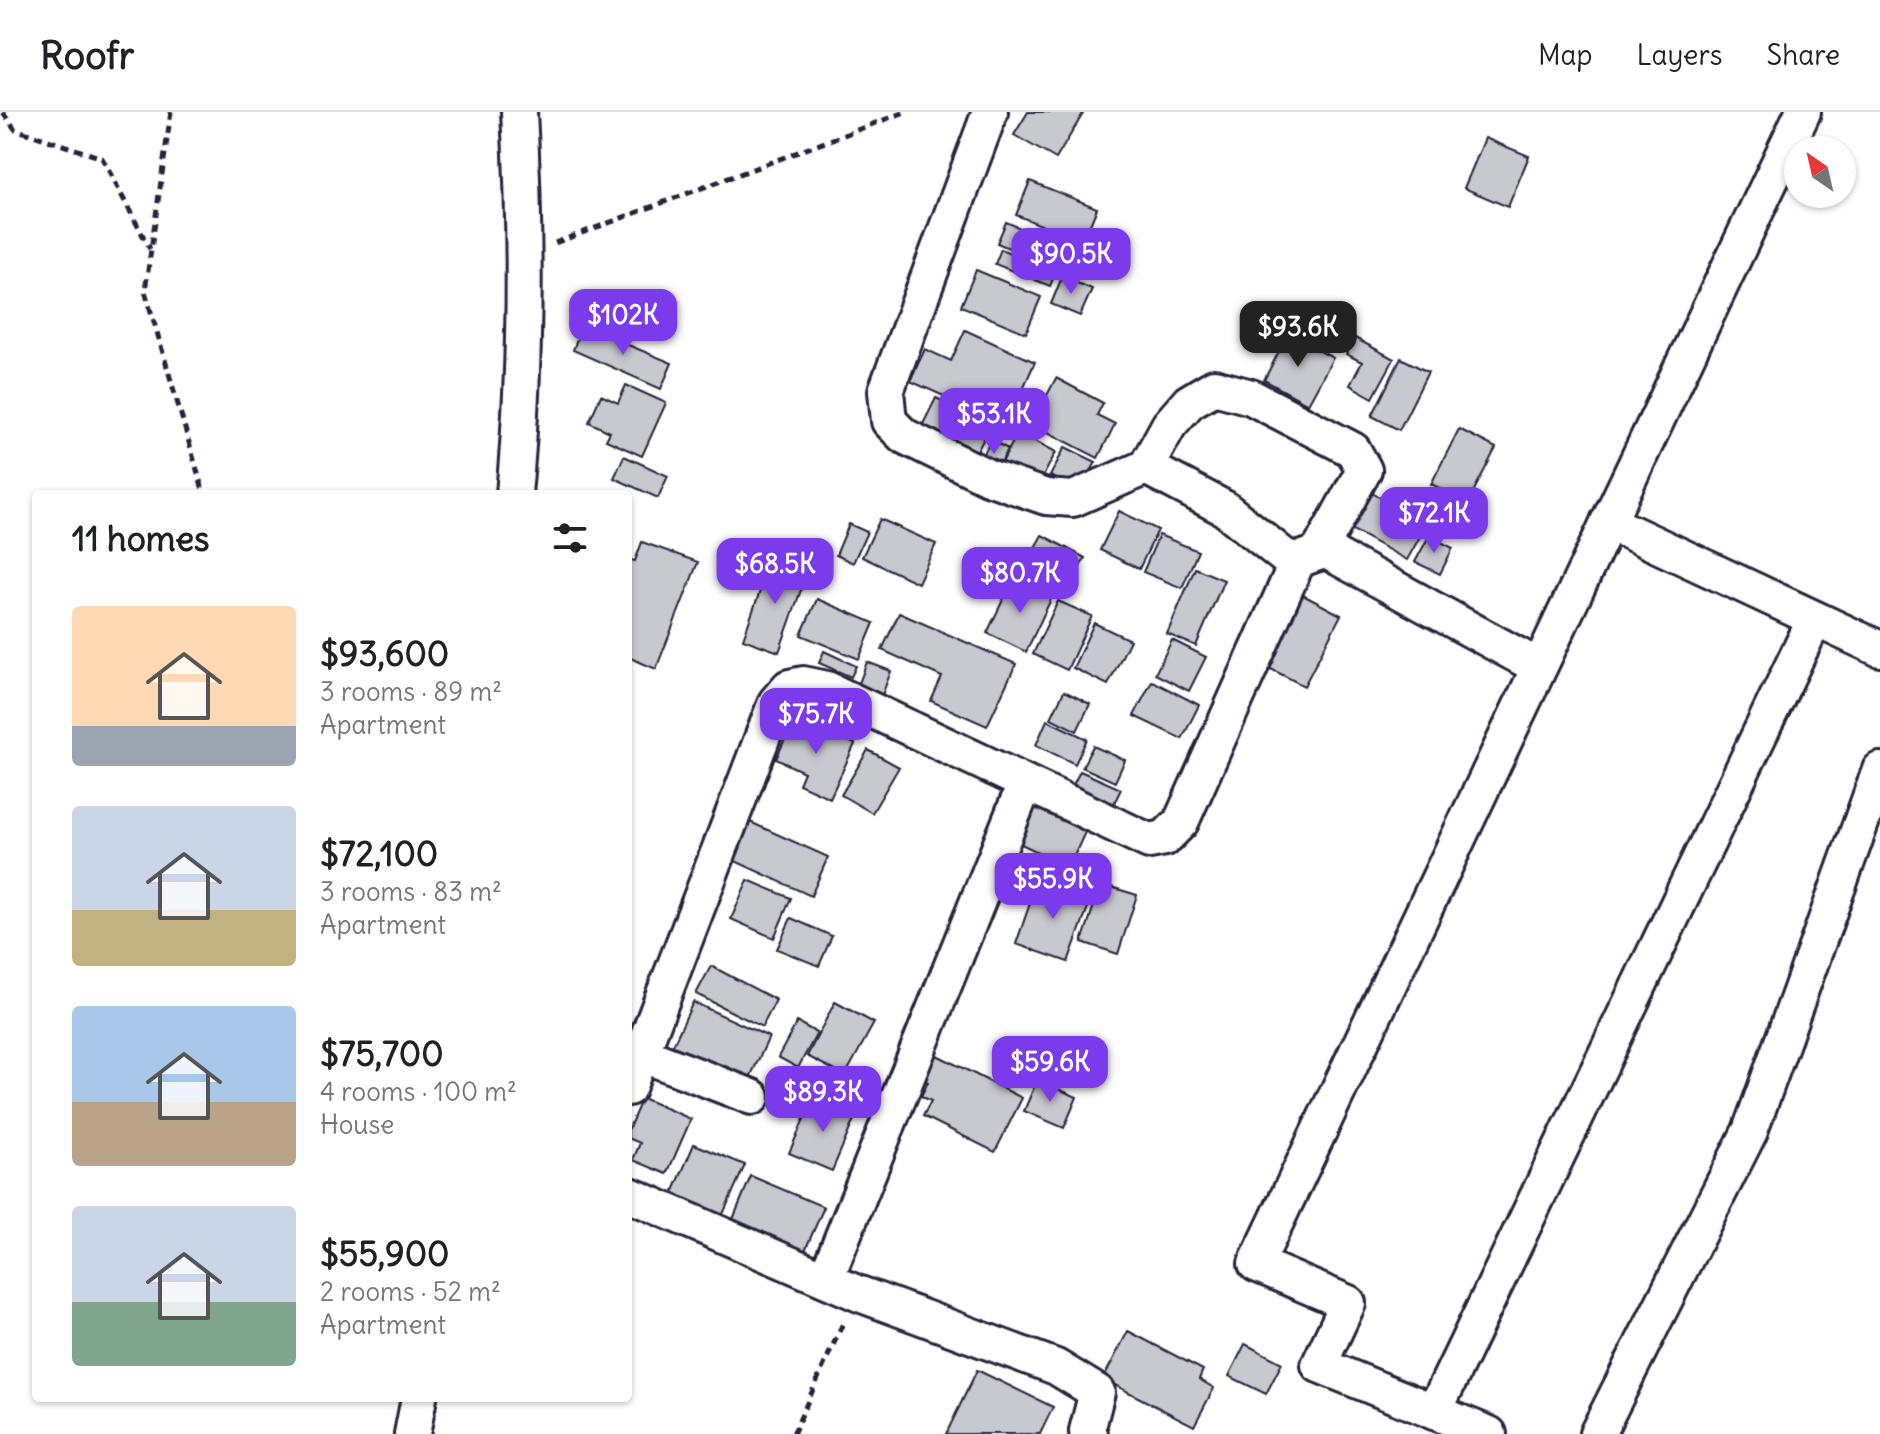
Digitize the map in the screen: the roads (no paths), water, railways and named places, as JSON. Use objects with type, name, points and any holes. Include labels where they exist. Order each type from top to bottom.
[{"type":"street","points":[[514,490],[521,417],[524,254],[519,112]]},
{"type":"street","points":[[632,1078],[776,702],[789,687],[803,684],[827,689],[1149,841],[1165,838],[1181,822],[1310,554],[1364,470],[1353,450],[1251,397],[1214,387],[1189,402],[1169,425],[1146,467],[1073,499],[1046,497],[988,477],[904,436],[889,421],[886,391],[989,112]]},
{"type":"street","points":[[1489,1434],[1319,1365],[1348,1303],[1256,1264],[1803,112]]},
{"type":"street","points":[[1146,467],[1224,508],[1285,557],[1310,554],[1539,667]]},
{"type":"street","points":[[1608,522],[1880,649]]},
{"type":"street","points":[[1434,1412],[1815,619]]},
{"type":"street","points":[[1597,1434],[1750,1131],[1880,770]]},
{"type":"street","points":[[826,1278],[1025,784]]},
{"type":"street","points":[[641,1054],[752,1097]]},
{"type":"street","points":[[632,1196],[857,1293],[1056,1367],[1097,1392],[1087,1431],[1090,1434]]},
{"type":"street","points":[[412,1434],[418,1402]]}]
